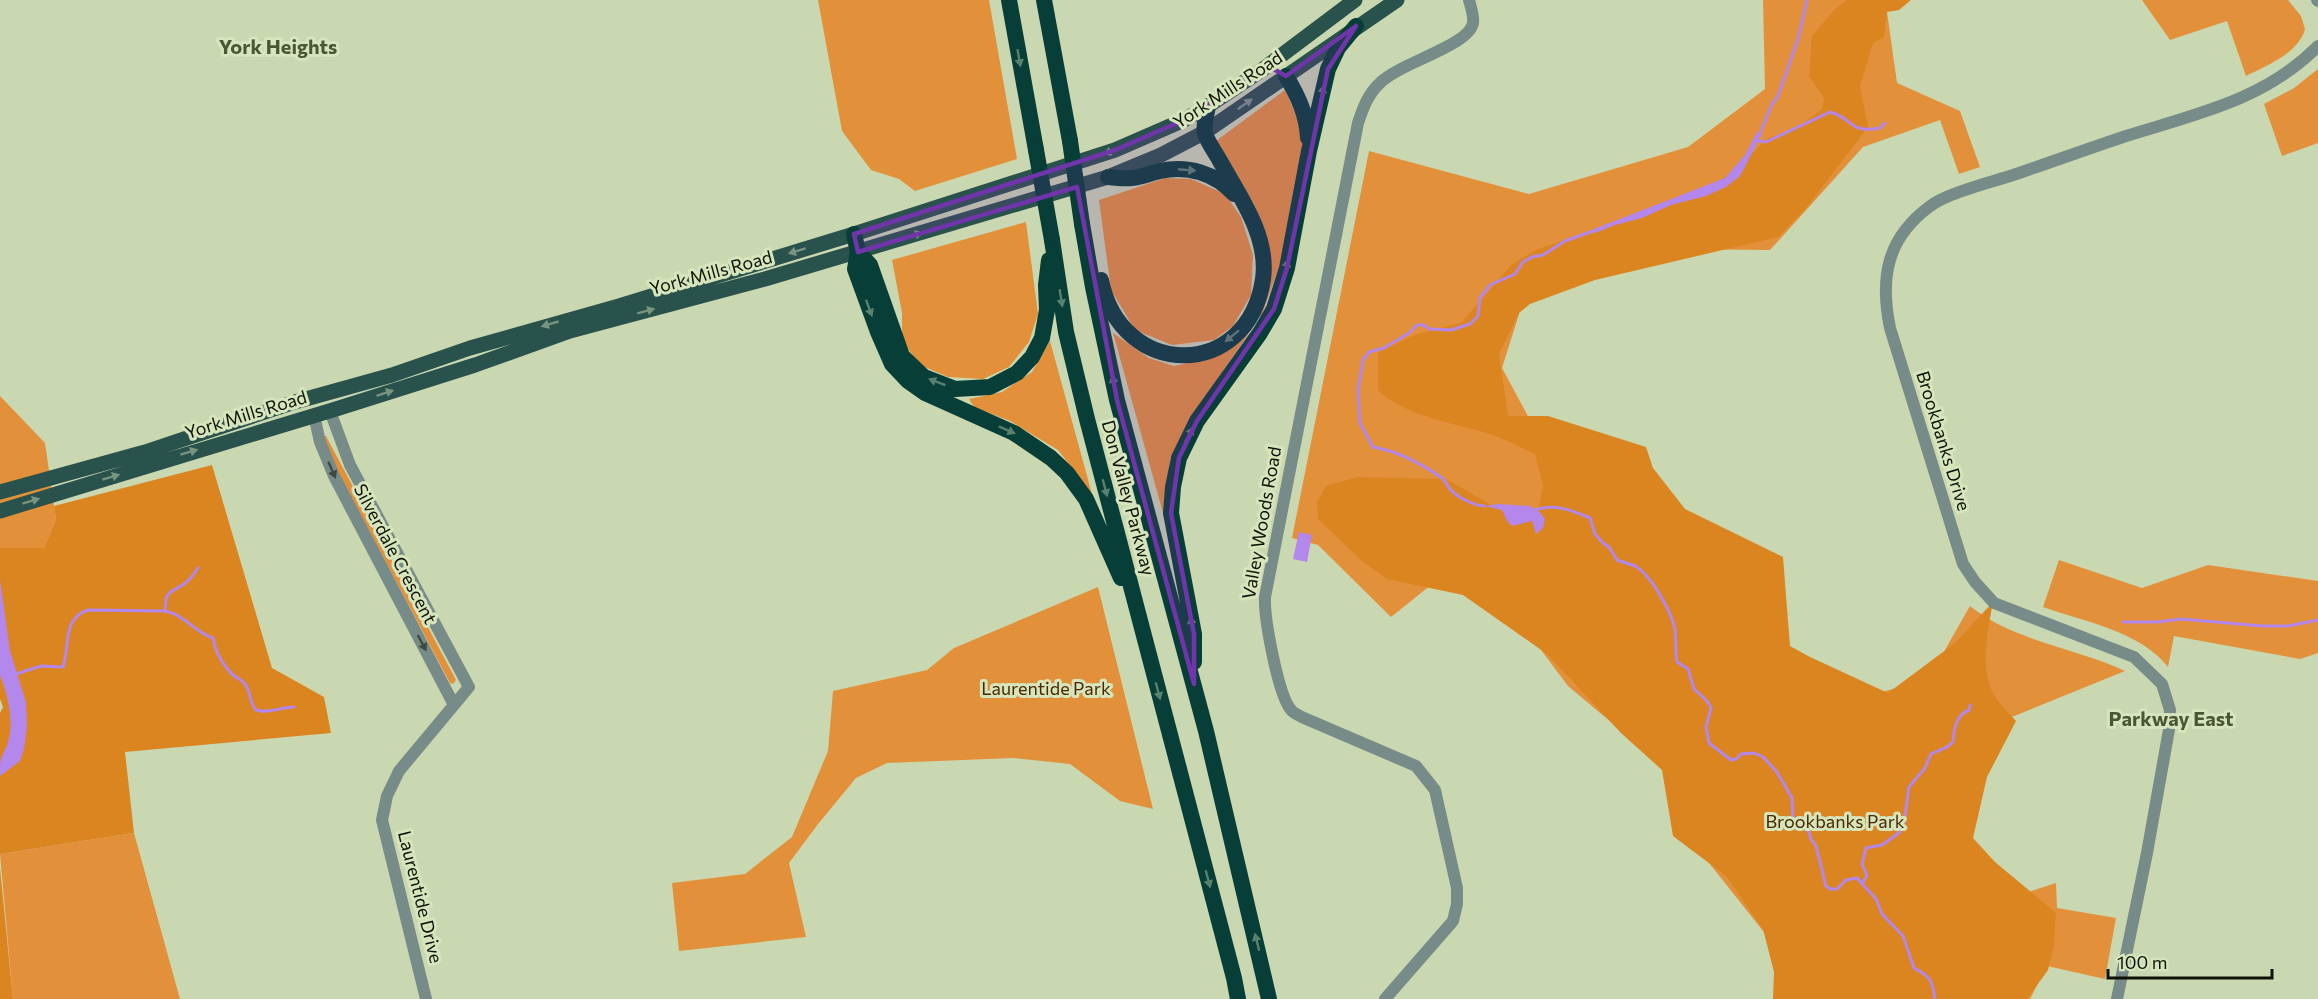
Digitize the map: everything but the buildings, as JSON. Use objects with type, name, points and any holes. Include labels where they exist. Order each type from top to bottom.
[{"type":"highway","name":"Don Valley Parkway","points":[[1009,0],[1066,332],[1238,999]]},
{"type":"highway","name":"Don Valley Parkway","points":[[1044,0],[1070,141],[1093,287],[1117,400],[1194,684],[1269,999]]},
{"type":"highway","points":[[1194,684],[1194,634],[1171,513],[1179,458],[1197,421],[1260,333],[1274,309],[1287,268],[1309,151],[1328,69],[1338,48],[1356,26]]},
{"type":"highway","points":[[1286,76],[1302,106],[1308,125],[1309,151]]},
{"type":"highway","points":[[1082,224],[1098,265],[1104,295],[1123,329],[1152,351],[1179,357],[1214,351],[1242,328],[1253,311],[1263,279],[1262,244],[1246,207],[1204,132],[1208,106]]},
{"type":"highway","points":[[1108,177],[1131,179],[1161,171],[1179,169],[1197,171],[1214,177],[1246,207]]},
{"type":"highway","points":[[854,234],[858,252],[855,269],[892,364],[908,381],[925,393],[1014,433],[1033,444],[1067,473],[1086,499],[1138,614]]},
{"type":"highway","points":[[858,252],[870,265],[902,356],[924,377],[955,389],[990,387],[1017,373],[1032,357],[1042,338],[1047,310],[1046,285],[1052,240]]},
{"type":"main road","name":"York Mills Road","points":[[0,492],[145,452],[295,402],[392,375],[470,348],[619,306],[854,234],[1115,150],[1184,120],[1208,106],[1268,66],[1355,0]]},
{"type":"main road","name":"York Mills Road","points":[[0,511],[330,411],[475,365],[570,331],[765,279],[1108,177],[1161,155],[1204,132],[1397,0]]},
{"type":"main road","points":[[1268,66],[1286,76]]},
{"type":"street","name":"Valley Woods Road","points":[[1385,999],[1453,921],[1457,904],[1457,888],[1435,790],[1416,766],[1304,718],[1291,710],[1284,696],[1273,654],[1264,610],[1265,597],[1358,123],[1367,98],[1381,82],[1400,67],[1458,41],[1470,30],[1473,22],[1469,0]]},
{"type":"street","name":"Brookbanks Drive","points":[[2117,999],[2147,854],[2170,724],[2169,706],[2162,684],[2134,657],[1994,603],[1963,564],[1890,328],[1885,304],[1886,272],[1900,236],[1931,205],[1974,187],[2254,94],[2302,62],[2318,46]]},
{"type":"street","name":"Silverdale Crescent","points":[[330,411],[350,465],[469,687]]},
{"type":"street","name":"Silverdale Crescent","points":[[314,415],[320,442],[334,476],[454,705]]},
{"type":"street","name":"Laurentide Drive","points":[[426,999],[382,820],[387,796],[399,771],[469,687]]},
{"type":"highlighted area","points":[[1356,26],[1328,69],[1287,268],[1274,309],[1197,421],[1179,458],[1171,513],[1194,634],[1194,684],[1117,400],[1077,187],[858,252],[854,234],[1115,150],[1184,120],[1268,66],[1286,76]]},
{"type":"green space","points":[[818,0],[989,0],[1017,159],[915,191],[899,179],[871,170],[842,131]]},
{"type":"green space","name":"Brookbanks Park","points":[[1763,0],[1899,0],[1887,12],[1897,83],[1960,111],[1980,167],[1959,174],[1940,120],[1863,147],[1770,250],[1668,249],[1524,298],[1502,368],[1537,433],[1789,663],[1856,700],[1929,678],[1970,606],[1987,618],[2025,636],[2125,671],[1970,734],[1953,864],[2001,901],[2056,883],[2057,908],[2116,918],[2105,979],[2047,966],[2030,999],[1790,999],[1771,941],[1686,834],[1662,765],[1568,686],[1517,618],[1441,577],[1391,617],[1318,545],[1292,538],[1369,151],[1529,194],[1688,147],[1765,89]]},
{"type":"green space","name":"Brookbanks Park","points":[[1847,0],[1911,0],[1899,10],[1887,12],[1884,37],[1873,43],[1860,86],[1868,127],[1807,207],[1778,237],[1595,280],[1530,304],[1519,313],[1499,354],[1508,416],[1548,416],[1646,447],[1653,468],[1685,509],[1783,557],[1790,646],[1888,693],[1955,643],[1993,602],[1986,649],[1989,685],[2001,705],[2016,721],[1987,777],[1973,838],[1995,862],[2056,913],[2054,945],[2048,970],[2027,999],[1773,999],[1774,972],[1763,929],[1726,876],[1673,836],[1662,770],[1621,733],[1547,654],[1463,595],[1387,579],[1362,561],[1318,519],[1317,502],[1326,486],[1358,477],[1446,479],[1511,516],[1538,512],[1543,485],[1535,454],[1493,435],[1415,412],[1388,399],[1378,390],[1378,352],[1417,334],[1461,323],[1512,264],[1538,249],[1691,198],[1733,172],[1768,138],[1793,131],[1822,109],[1824,98],[1809,76],[1812,36],[1835,9]]},
{"type":"green space","points":[[2142,0],[2288,0],[2301,16],[2305,29],[2302,37],[2289,52],[2246,76],[2227,21],[2170,40]]},
{"type":"green space","points":[[2318,69],[2318,143],[2282,156],[2264,104],[2294,88]]},
{"type":"green space","points":[[1285,90],[1299,121],[1303,147],[1281,261],[1261,317],[1258,317],[1268,265],[1216,141]]},
{"type":"green space","points":[[1165,178],[1191,179],[1225,194],[1241,217],[1253,255],[1251,295],[1233,326],[1214,340],[1172,345],[1135,330],[1111,290],[1099,200]]},
{"type":"green space","points":[[1026,222],[1038,314],[1029,342],[1009,367],[983,379],[948,377],[920,365],[902,341],[902,313],[892,260]]},
{"type":"green space","points":[[1113,333],[1149,358],[1174,366],[1213,357],[1249,333],[1188,422],[1170,460],[1165,520]]},
{"type":"green space","points":[[1050,341],[1092,494],[1058,450],[1010,421],[974,407],[969,399],[1002,392],[1032,372]]},
{"type":"green space","points":[[0,396],[45,443],[56,519],[44,548],[0,548]]},
{"type":"green space","points":[[324,436],[456,680],[453,684],[450,683],[327,451]]},
{"type":"green space","points":[[212,465],[272,668],[324,697],[331,733],[125,752],[134,833],[0,854],[0,713],[3,707],[0,699],[0,548],[44,548],[56,519],[54,506]]},
{"type":"green space","points":[[2059,560],[2142,588],[2208,565],[2318,581],[2318,653],[2300,659],[2174,636],[2168,667],[2143,645],[2127,636],[2043,607]]},
{"type":"green space","name":"Laurentide Park","points":[[1098,587],[1153,809],[1120,801],[1070,764],[1013,758],[887,763],[856,778],[789,863],[806,937],[679,951],[672,883],[745,874],[792,837],[828,751],[833,691],[927,670],[954,648]]},
{"type":"green space","points":[[134,833],[180,999],[13,999],[0,854]]},
{"type":"green space","points":[[0,868],[13,999],[0,999]]},
{"type":"shaded area","points":[[1757,132],[1762,134],[1740,176],[1726,187],[1706,196],[1671,205],[1642,218],[1595,233],[1593,231],[1725,178],[1745,155]]},
{"type":"shaded area","points":[[1498,504],[1531,506],[1545,519],[1543,528],[1536,534],[1532,521],[1512,526],[1502,510],[1484,506]]},
{"type":"shaded area","points":[[1299,532],[1312,535],[1307,562],[1293,559]]},
{"type":"shaded area","points":[[0,579],[10,651],[26,702],[27,727],[20,761],[0,776],[1,760],[9,737],[10,719],[8,701],[0,675]]},
{"type":"waterway","points":[[1760,133],[1772,104],[1778,96],[1798,39],[1807,0]]},
{"type":"waterway","points":[[1759,141],[1766,142],[1830,112],[1862,129],[1880,128],[1885,123]]},
{"type":"waterway","points":[[1484,506],[1461,498],[1442,478],[1417,463],[1373,447],[1360,423],[1358,391],[1363,360],[1369,352],[1384,348],[1409,333],[1417,325],[1430,329],[1451,330],[1470,324],[1478,316],[1480,298],[1490,285],[1515,274],[1523,262],[1532,257],[1543,255],[1565,241],[1593,231]]},
{"type":"waterway","points":[[1534,510],[1555,507],[1590,518],[1595,534],[1609,547],[1617,560],[1635,566],[1647,577],[1660,594],[1673,621],[1677,662],[1688,669],[1694,689],[1711,708],[1706,727],[1709,743],[1731,760],[1741,754],[1754,753],[1763,757],[1777,772],[1792,798],[1793,817],[1809,832],[1816,846],[1826,886],[1830,889],[1837,889],[1846,880],[1857,878],[1876,899],[1882,914],[1903,936],[1914,968],[1930,980],[1935,999]]},
{"type":"waterway","points":[[165,610],[169,593],[192,577],[198,568]]},
{"type":"waterway","points":[[13,675],[41,666],[63,667],[68,634],[74,619],[88,610],[165,611],[178,616],[200,632],[213,638],[221,660],[232,674],[245,684],[256,710],[294,707]]},
{"type":"waterway","points":[[2123,622],[2181,619],[2288,626],[2318,620]]},
{"type":"waterway","points":[[1862,884],[1867,875],[1862,864],[1866,848],[1882,845],[1900,832],[1904,823],[1909,787],[1925,768],[1931,754],[1953,742],[1956,723],[1961,715],[1969,710],[1970,705]]},
{"type":"district","name":"York Heights","points":[[278,47]]},
{"type":"district","name":"Parkway East","points":[[2171,719]]}]
